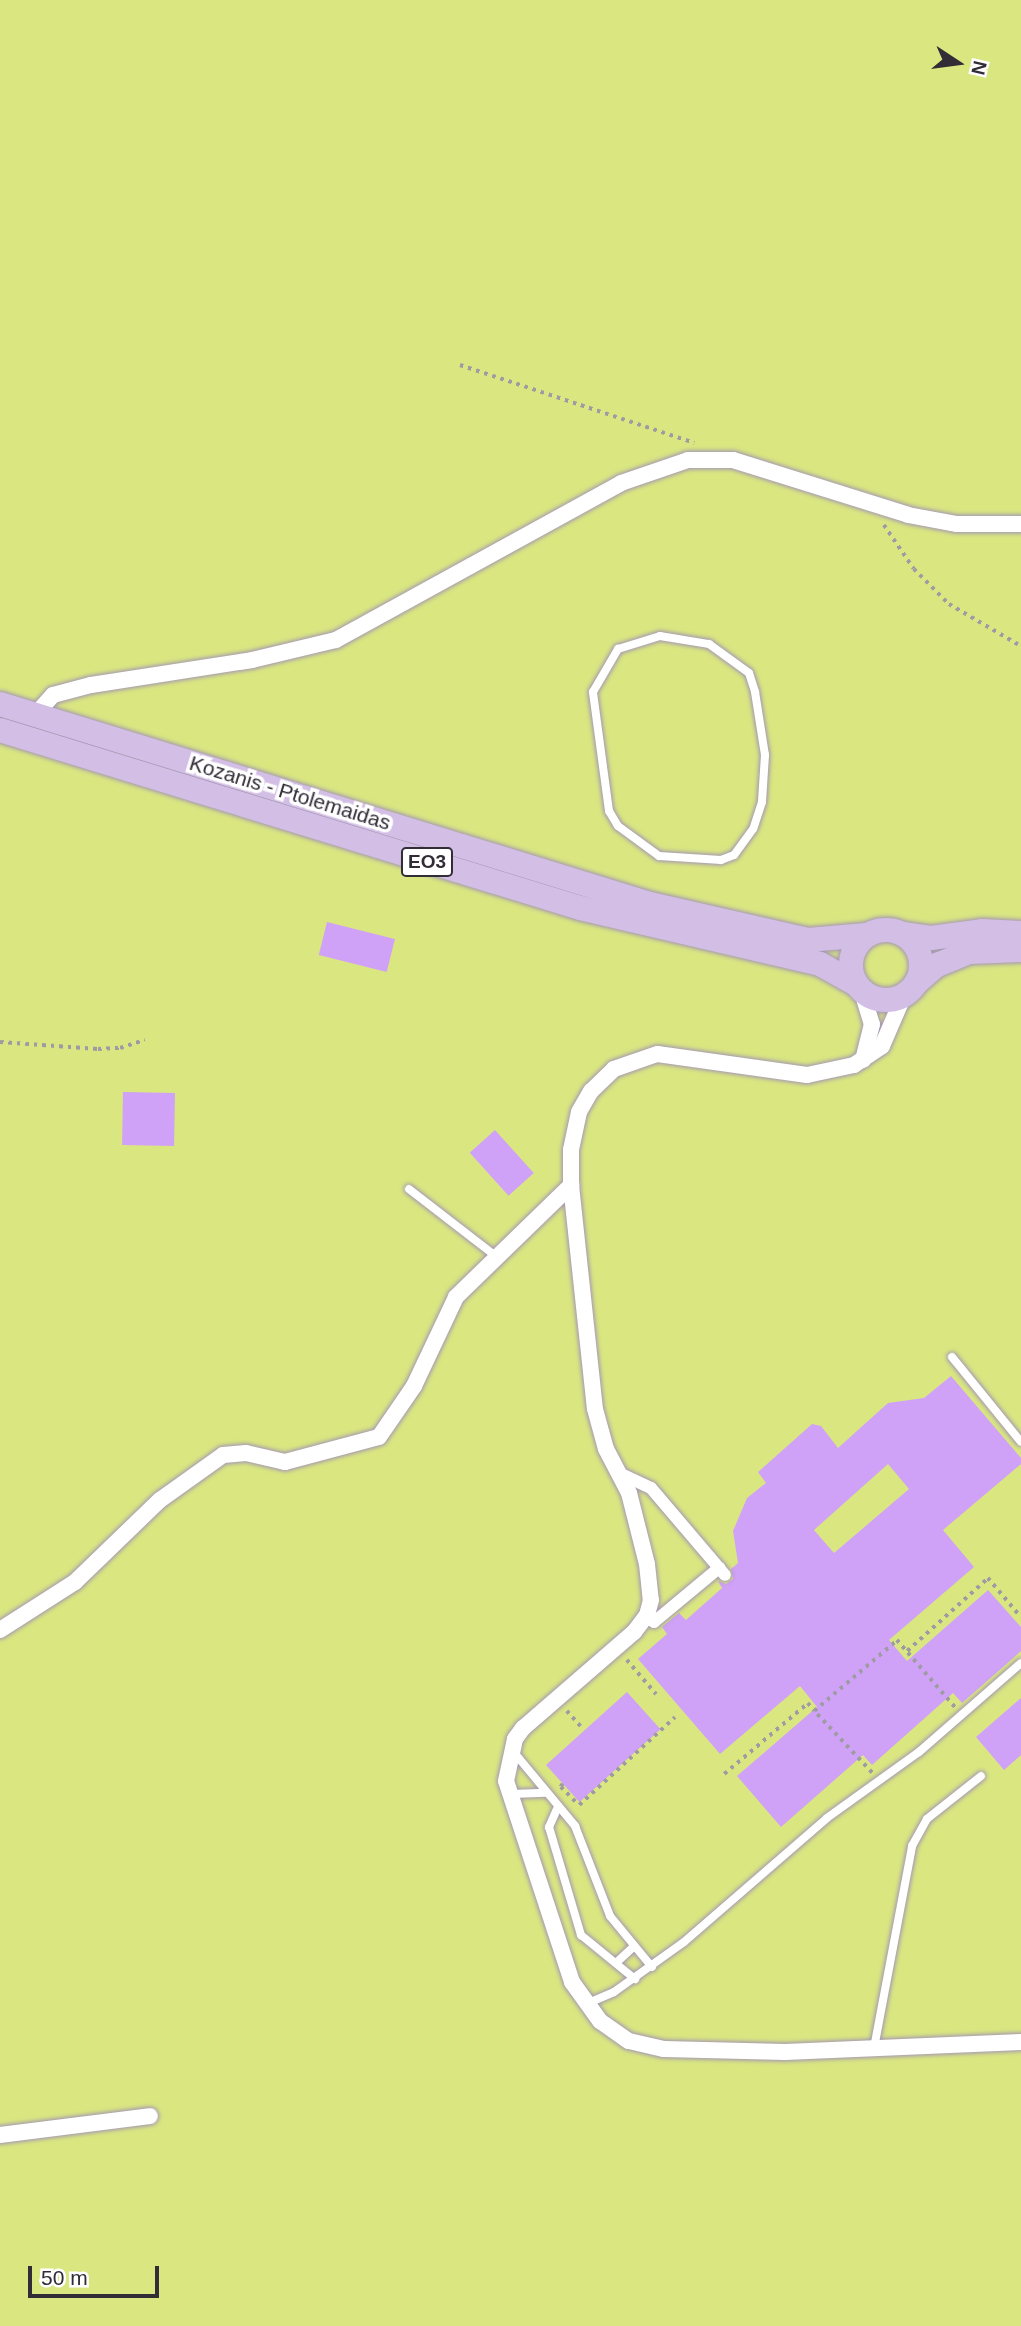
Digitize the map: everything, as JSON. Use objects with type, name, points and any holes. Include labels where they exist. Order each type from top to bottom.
[{"type":"main road","name":"Kozanis - Ptolemaidas","points":[[0,704],[732,926],[824,942],[866,935]]},
{"type":"main road","name":"Kozanis - Ptolemaidas","points":[[0,730],[580,908],[820,964],[859,988]]},
{"type":"main road","name":"ΕΟ3","points":[[866,935],[884,930],[931,938],[982,931],[1021,933]]},
{"type":"main road","points":[[904,934],[920,956],[910,989]]},
{"type":"main road","points":[[859,988],[851,958],[866,935]]},
{"type":"main road","points":[[910,989],[937,965],[969,952],[1021,950]]},
{"type":"main road","name":"ΕΟ3","points":[[859,988],[883,1000],[910,989]]},
{"type":"street","points":[[35,715],[53,695],[91,685],[252,660],[336,640],[621,482],[665,465],[710,457],[733,460],[867,502],[973,527],[1021,524]]},
{"type":"street","points":[[859,988],[872,1024],[863,1059]]},
{"type":"street","points":[[910,989],[882,1046],[863,1059],[831,1073],[807,1075],[665,1054],[626,1063],[596,1085],[579,1112],[573,1130],[571,1185],[595,1409],[600,1433],[621,1474],[650,1578],[647,1615],[616,1648],[523,1728],[512,1750],[509,1794],[552,1932],[586,2004],[614,2033],[649,2048],[772,2052],[1021,2042]]},
{"type":"street","points":[[0,1630],[75,1581],[160,1500],[223,1455],[246,1453],[285,1462],[379,1437],[414,1386],[456,1297],[571,1185]]},
{"type":"street","points":[[621,1474],[651,1488],[722,1571],[654,1622],[647,1615]]},
{"type":"street","points":[[0,2135],[150,2116]]},
{"type":"lane","points":[[660,636],[683,638],[709,644],[749,673],[762,717],[765,755],[762,802],[753,829],[734,855],[712,862],[659,856],[618,826],[609,811],[593,692],[618,649],[660,636]]},
{"type":"lane","points":[[409,1188],[497,1257]]},
{"type":"lane","points":[[952,1357],[1021,1442]]},
{"type":"lane","points":[[586,2004],[635,1979],[652,1967],[878,1780],[962,1715],[1021,1663]]},
{"type":"lane","points":[[512,1750],[533,1770],[556,1809],[575,1826],[610,1916],[652,1967]]},
{"type":"lane","points":[[874,2048],[912,1846],[927,1819],[981,1776]]},
{"type":"lane","points":[[509,1794],[547,1793]]},
{"type":"lane","points":[[556,1809],[549,1827],[582,1935],[635,1979]]},
{"type":"lane","points":[[616,1963],[634,1946]]},
{"type":"path","points":[[460,365],[693,442],[706,449],[710,457]]},
{"type":"path","points":[[867,502],[914,569],[949,604],[1021,646]]},
{"type":"path","points":[[0,1042],[99,1049],[145,1040]]},
{"type":"path","points":[[906,1651],[988,1578],[1021,1617]]},
{"type":"path","points":[[814,1710],[897,1640],[962,1715]]},
{"type":"path","points":[[616,1648],[656,1693]]},
{"type":"path","points":[[557,1699],[584,1730]]},
{"type":"path","points":[[724,1774],[807,1703],[878,1780]]},
{"type":"path","points":[[563,1784],[561,1787],[579,1805],[675,1717]]},
{"type":"green space","points":[[0,0],[1021,0],[1021,2326],[0,2326]]},
{"type":"building","points":[[327,922],[395,939],[387,972],[319,955]]},
{"type":"building","points":[[123,1092],[175,1093],[174,1146],[122,1145]]},
{"type":"building","points":[[495,1130],[534,1173],[509,1196],[470,1153]]},
{"type":"building","points":[[951,1376],[1021,1458],[1021,1464],[943,1530],[974,1567],[889,1640],[907,1661],[988,1590],[1021,1627],[1021,1651],[962,1703],[953,1693],[872,1765],[863,1755],[781,1827],[737,1776],[817,1707],[800,1686],[720,1754],[638,1659],[667,1634],[662,1627],[679,1613],[686,1620],[722,1588],[718,1581],[726,1584],[733,1579],[731,1569],[738,1563],[733,1531],[747,1498],[766,1483],[758,1472],[812,1424],[821,1426],[838,1448],[888,1403],[924,1398]],"holes":[[[888,1464],[909,1489],[834,1553],[814,1530]]]},
{"type":"building","points":[[627,1692],[660,1729],[579,1802],[546,1765]]},
{"type":"building","points":[[1021,1698],[1021,1755],[1004,1770],[976,1737]]}]
